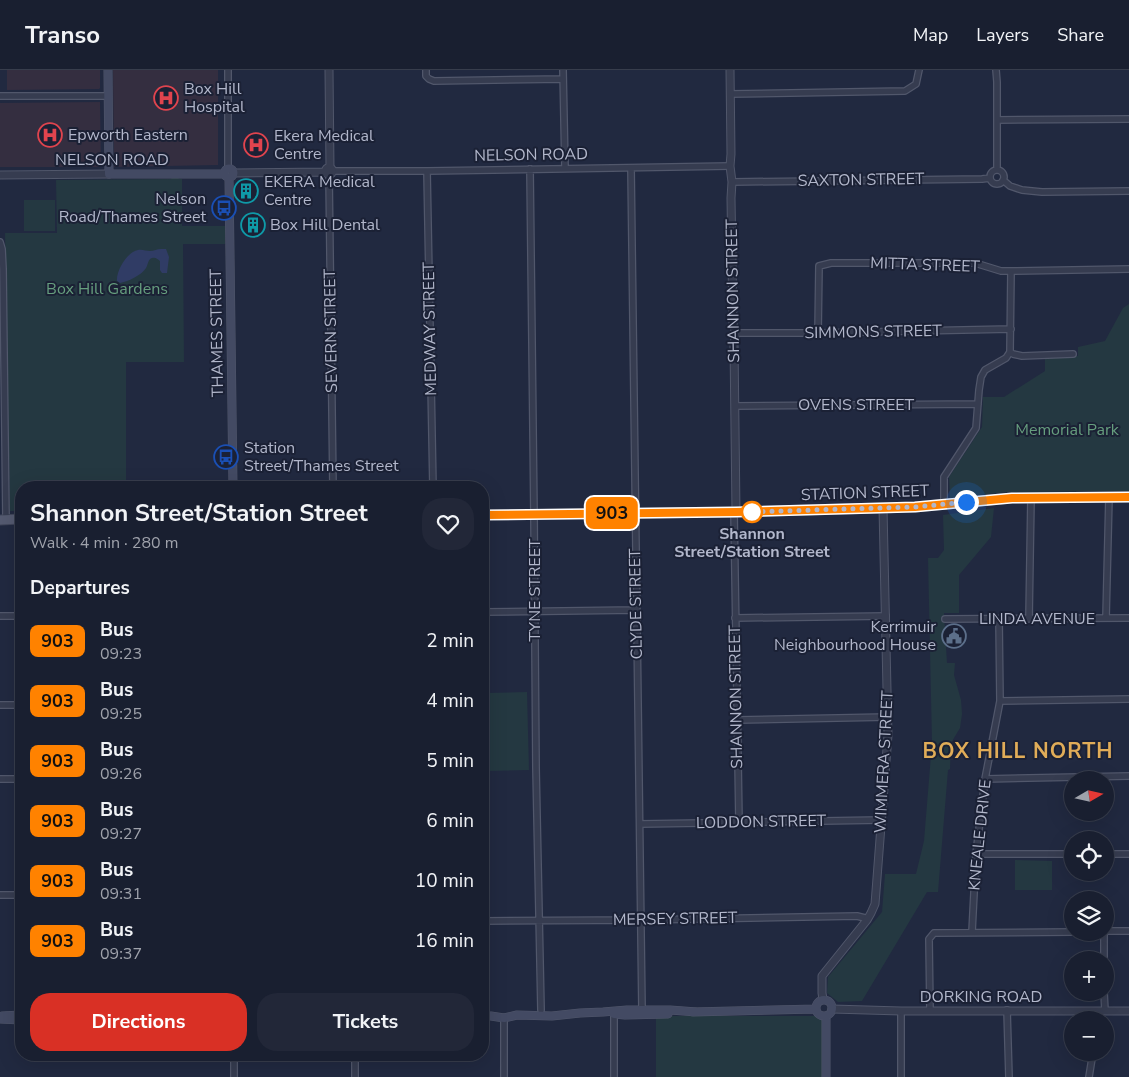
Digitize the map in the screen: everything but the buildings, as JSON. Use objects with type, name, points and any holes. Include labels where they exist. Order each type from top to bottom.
[{"type":"main road","points":[[108,70],[110,174]]},
{"type":"main road","name":"NELSON ROAD","points":[[110,174],[229,173]]},
{"type":"main road","name":"THAMES STREET","points":[[229,173],[233,481]]},
{"type":"main road","name":"STATION STREET","points":[[489,516],[883,508],[1012,498],[1129,497]]},
{"type":"main road","points":[[823,999],[829,1001],[832,1006],[831,1012],[826,1016],[819,1014],[816,1009],[818,1002],[823,999]]},
{"type":"main road","points":[[614,1012],[625,1015],[669,1012],[816,1009]]},
{"type":"main road","points":[[489,1011],[504,1013],[541,1010],[580,1013]]},
{"type":"main road","points":[[489,1016],[504,1018],[517,1015],[552,1016],[642,1010],[669,1012]]},
{"type":"main road","points":[[0,1018],[15,1016]]},
{"type":"main road","points":[[826,1016],[826,1077]]},
{"type":"main road","points":[[0,1018],[15,1019]]},
{"type":"street","name":"THAMES STREET","points":[[228,70],[229,173]]},
{"type":"street","name":"SEVERN STREET","points":[[329,70],[333,481]]},
{"type":"street","points":[[426,70],[426,76],[429,80],[434,81],[563,79]]},
{"type":"street","points":[[563,70],[565,168]]},
{"type":"street","name":"SHANNON STREET","points":[[730,70],[733,324],[736,333],[734,344],[735,618],[739,822]]},
{"type":"street","points":[[730,94],[906,91],[916,84],[919,70]]},
{"type":"street","points":[[996,70],[997,170]]},
{"type":"street","points":[[0,96],[108,96]]},
{"type":"street","points":[[997,120],[1129,119]]},
{"type":"street","name":"NELSON ROAD","points":[[229,173],[730,166]]},
{"type":"street","name":"CLYDE STREET","points":[[631,168],[634,513],[642,1010]]},
{"type":"street","name":"TYNE STREET","points":[[530,169],[536,768],[541,1010]]},
{"type":"street","points":[[997,170],[992,172],[990,178],[997,184],[1003,180]]},
{"type":"street","points":[[997,170],[1002,172],[1003,180]]},
{"type":"street","name":"MEDWAY STREET","points":[[427,171],[433,481]]},
{"type":"street","name":"NELSON ROAD","points":[[0,174],[110,174]]},
{"type":"street","name":"SAXTON STREET","points":[[732,182],[990,178]]},
{"type":"street","points":[[1003,180],[1010,186],[1022,190],[1042,192],[1129,191]]},
{"type":"street","points":[[0,242],[3,254],[3,520]]},
{"type":"street","name":"MITTA STREET","points":[[818,333],[819,266],[831,263],[974,263],[1011,271],[1129,269]]},
{"type":"street","points":[[944,504],[944,477],[976,428],[981,377],[985,370],[1006,358],[1010,352],[1011,271]]},
{"type":"street","name":"SIMMONS STREET","points":[[736,333],[1011,329]]},
{"type":"street","points":[[1010,352],[1022,356],[1073,354]]},
{"type":"street","name":"OVENS STREET","points":[[735,406],[978,404]]},
{"type":"street","points":[[1106,618],[1109,497]]},
{"type":"street","points":[[1029,619],[1031,498]]},
{"type":"street","name":"WIMMERA STREET","points":[[823,999],[822,976],[867,920],[875,904],[888,734],[883,508]]},
{"type":"street","points":[[489,612],[636,610]]},
{"type":"street","points":[[0,616],[15,616]]},
{"type":"street","points":[[735,618],[886,616]]},
{"type":"street","name":"LINDA AVENUE","points":[[945,620],[1129,618]]},
{"type":"street","name":"KNEALE DRIVE","points":[[972,932],[976,854],[985,778],[1000,701],[999,619]]},
{"type":"street","points":[[1000,701],[1129,699]]},
{"type":"street","points":[[0,705],[15,705]]},
{"type":"street","points":[[737,720],[888,717]]},
{"type":"street","points":[[985,778],[1129,776]]},
{"type":"street","points":[[0,779],[15,779]]},
{"type":"street","name":"LODDON STREET","points":[[640,824],[882,820]]},
{"type":"street","points":[[976,854],[1064,854]]},
{"type":"street","points":[[1114,854],[1129,854]]},
{"type":"street","points":[[0,895],[15,895]]},
{"type":"street","name":"MERSEY STREET","points":[[489,921],[850,916],[861,917],[867,920]]},
{"type":"street","points":[[1114,932],[1129,931]]},
{"type":"street","points":[[930,1011],[929,939],[934,933],[1064,932]]},
{"type":"street","points":[[1104,1001],[1105,1011]]},
{"type":"street","name":"DORKING ROAD","points":[[832,1009],[1091,1011]]},
{"type":"street","points":[[1008,1010],[1008,1077]]},
{"type":"street","points":[[901,1011],[901,1077]]},
{"type":"street","name":"DORKING ROAD","points":[[1114,1011],[1129,1011]]},
{"type":"street","points":[[614,1012],[614,1077]]},
{"type":"street","points":[[504,1018],[504,1077]]},
{"type":"street","points":[[234,1061],[234,1077]]},
{"type":"street","points":[[355,1077],[356,1061]]},
{"type":"street","points":[[1089,1077],[1091,1061]]},
{"type":"shaded area","points":[[7,70],[100,70],[100,88],[7,90]]},
{"type":"shaded area","name":"Box Hill Hospital","points":[[113,70],[218,70],[218,165],[114,167]]},
{"type":"shaded area","name":"Epworth Eastern","points":[[100,102],[101,167],[0,167],[0,103]]},
{"type":"green space","name":"Box Hill Gardens","points":[[173,176],[177,176],[179,179],[182,179],[182,226],[225,226],[225,244],[183,244],[184,362],[126,362],[126,481],[15,481],[15,511],[10,511],[5,233],[57,233],[56,180],[171,179]]},
{"type":"green space","points":[[24,200],[55,200],[55,231],[24,231]]},
{"type":"green space","name":"Memorial Park","points":[[1129,304],[1129,491],[1009,492],[950,498],[949,477],[982,427],[983,397],[1004,397],[1045,371],[1045,357],[1078,356],[1078,347],[1105,341],[1123,308]]},
{"type":"green space","points":[[994,508],[991,537],[959,575],[959,613],[944,613],[947,663],[955,663],[954,675],[961,700],[962,714],[960,728],[951,743],[938,892],[927,892],[862,1001],[838,1002],[827,993],[828,977],[882,912],[885,874],[916,874],[924,841],[932,743],[928,558],[938,558],[944,550],[943,515]]},
{"type":"green space","points":[[527,692],[529,770],[489,771],[489,693]]},
{"type":"green space","points":[[1015,860],[1052,861],[1052,890],[1015,890]]},
{"type":"green space","points":[[656,1016],[822,1016],[822,1077],[656,1077]]},
{"type":"water","points":[[166,249],[169,257],[167,273],[162,273],[160,261],[153,258],[138,276],[120,283],[117,281],[120,267],[134,251]]},
{"type":"bus line","name":"903","points":[[489,515],[880,508],[915,507],[1012,498],[1129,497]]},
{"type":"place","name":"Box Hill Hospital","points":[[166,98]]},
{"type":"place","name":"Epworth Eastern","points":[[50,135]]},
{"type":"place","name":"Ekera Medical Centre","points":[[256,145]]},
{"type":"place","name":"EKERA Medical Centre","points":[[246,191]]},
{"type":"place","name":"Nelson Road/Thames Street","points":[[224,208]]},
{"type":"place","name":"Box Hill Dental","points":[[253,225]]},
{"type":"place","name":"Station Street/Thames Street","points":[[226,457]]},
{"type":"place","name":"Shannon Street/Station Street","points":[[752,512]]},
{"type":"place","name":"Kerrimuir Neighbourhood House","points":[[954,636]]},
{"type":"district","name":"BOX HILL NORTH","points":[[1018,751]]},
{"type":"route","points":[[752,512],[744,512],[915,507],[966,502]]}]
